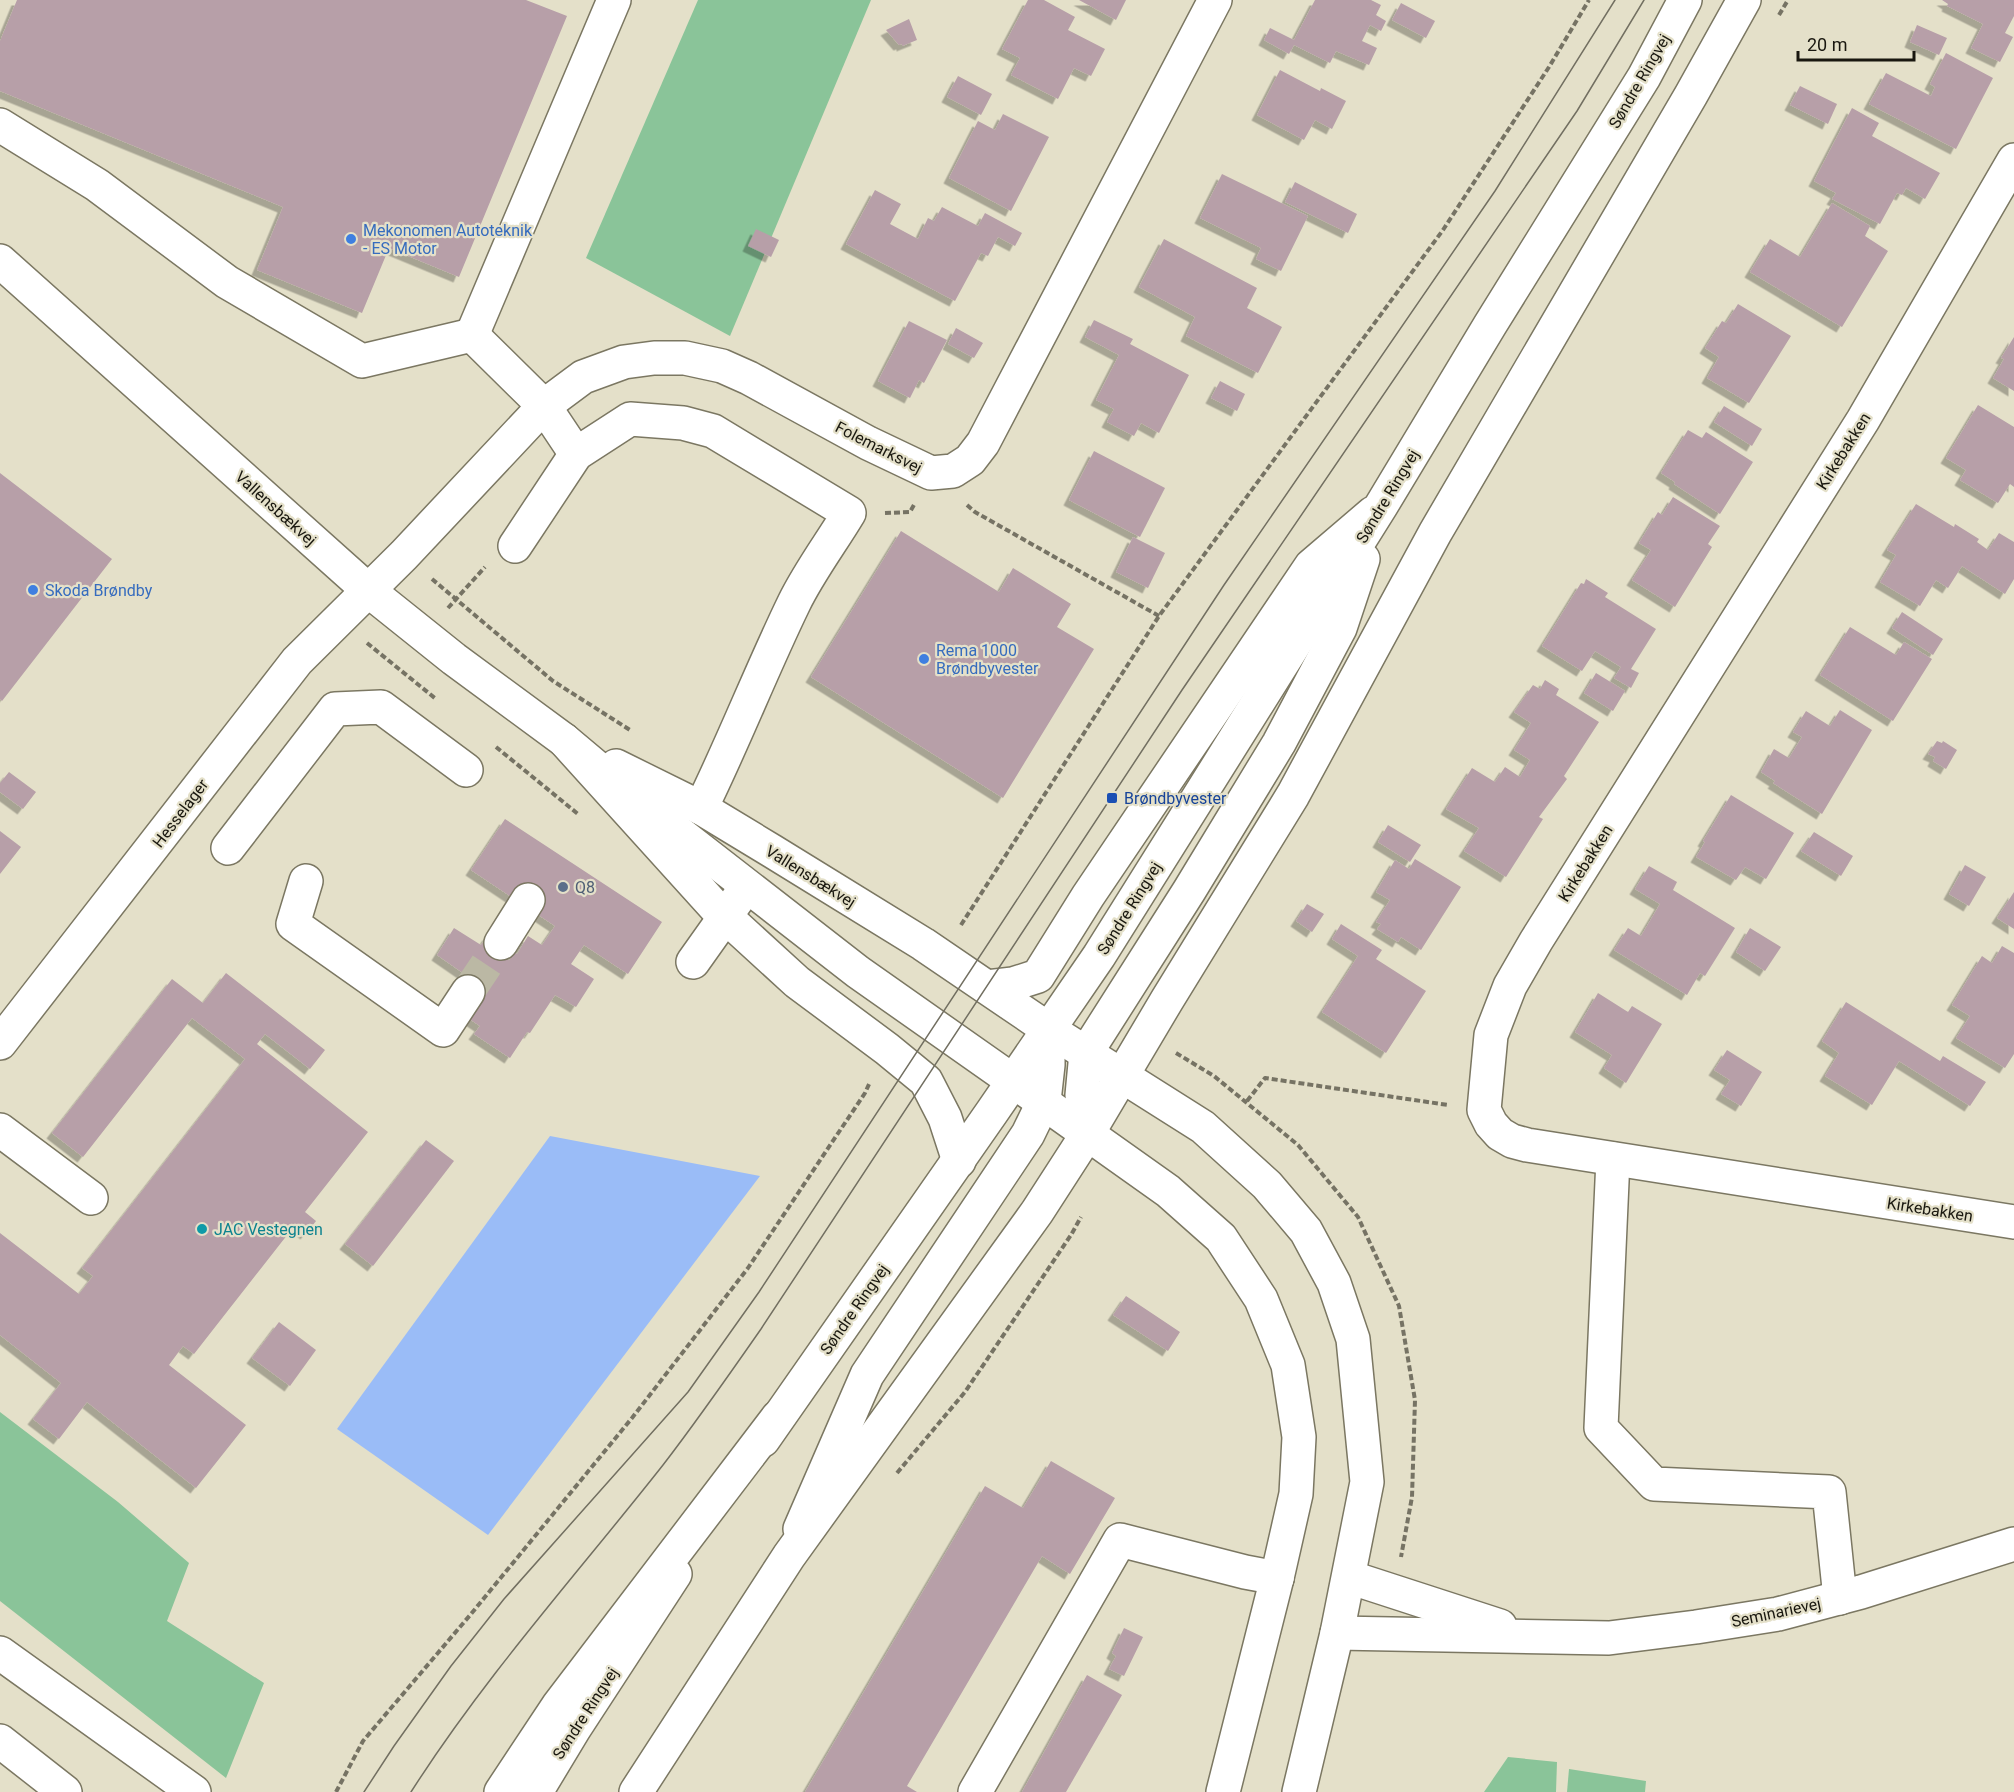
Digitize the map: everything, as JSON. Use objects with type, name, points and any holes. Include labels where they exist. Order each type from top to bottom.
[{"type":"main road","points":[[472,335],[614,0]]},
{"type":"main road","name":"Folemarksvej","points":[[369,591],[544,406],[583,377],[624,362],[654,358],[685,358],[722,366],[749,378],[868,443],[931,473],[953,471],[970,460],[983,443],[1215,0]]},
{"type":"main road","name":"Søndre Ringvej","points":[[536,1792],[574,1729],[778,1417],[959,1161],[1099,956],[1381,506],[1644,77],[1685,0]]},
{"type":"main road","points":[[636,1792],[789,1556],[1037,1212],[1089,1133],[1293,795],[1435,533],[1744,0]]},
{"type":"main road","points":[[0,125],[97,186],[227,282],[362,361],[472,335]]},
{"type":"main road","name":"Kirkebakken","points":[[2014,160],[1863,420],[1549,920],[1510,986],[1491,1035],[1484,1110],[1495,1129],[1512,1141],[2014,1222]]},
{"type":"main road","name":"Vallensbækvej","points":[[0,261],[369,591],[423,635],[564,740],[620,787],[858,972],[1044,1101],[1168,1191],[1221,1239],[1261,1299],[1288,1365],[1299,1437],[1296,1494],[1223,1792]]},
{"type":"main road","points":[[472,335],[544,406],[576,454]]},
{"type":"main road","points":[[515,546],[576,454],[630,419],[684,423],[713,431],[849,513],[795,601],[729,751],[701,808]]},
{"type":"main road","points":[[987,987],[1013,984],[1038,976],[1088,896],[1311,566],[1381,506]]},
{"type":"main road","points":[[1089,1133],[1082,1095],[1086,1053],[1183,901],[1279,743],[1340,628],[1381,506]]},
{"type":"main road","name":"Hesselager","points":[[0,1043],[297,661],[369,591]]},
{"type":"main road","points":[[228,848],[335,709],[381,707],[466,770]]},
{"type":"main road","points":[[564,740],[725,917],[797,982],[926,1081],[945,1119],[959,1161]]},
{"type":"main road","name":"Vallensbækvej","points":[[564,740],[701,808],[923,944],[1048,1029],[1203,1127],[1267,1185],[1306,1231],[1334,1283],[1353,1339],[1367,1482],[1337,1633],[1299,1792]]},
{"type":"main road","points":[[693,962],[772,851]]},
{"type":"main road","points":[[306,881],[293,924],[443,1030],[468,992]]},
{"type":"main road","points":[[501,943],[528,900]]},
{"type":"main road","points":[[789,1556],[867,1375],[1028,1134],[1044,1101],[1048,1065],[1048,1029]]},
{"type":"main road","points":[[0,1130],[91,1198]]},
{"type":"main road","points":[[1613,1159],[1601,1428],[1654,1485],[1829,1492],[1840,1598]]},
{"type":"main road","points":[[501,1792],[558,1706],[778,1417]]},
{"type":"main road","points":[[975,1792],[1120,1540],[1277,1578]]},
{"type":"main road","name":"Seminarievej","points":[[1337,1633],[1609,1638],[1685,1629],[1779,1614],[1840,1598],[2014,1544]]},
{"type":"main road","name":"Seminarievej","points":[[1349,1577],[1530,1636]]},
{"type":"main road","points":[[0,1653],[194,1792]]},
{"type":"main road","points":[[0,1741],[65,1792]]},
{"type":"path","points":[[958,930],[1160,616],[1443,230],[1549,67],[1589,0]]},
{"type":"path","points":[[849,513],[910,512],[931,473],[975,512],[1160,616]]},
{"type":"path","points":[[423,635],[480,571],[515,546]]},
{"type":"path","points":[[339,620],[443,704]]},
{"type":"path","points":[[496,747],[579,815]]},
{"type":"path","points":[[1173,1051],[1214,1076],[1247,1101],[1265,1078],[1484,1110]]},
{"type":"path","points":[[336,1792],[363,1742],[632,1418],[748,1268],[866,1093],[875,1073]]},
{"type":"green space","points":[[698,0],[871,0],[730,336],[586,258]]},
{"type":"green space","points":[[0,1412],[118,1502],[189,1563],[167,1621],[264,1683],[226,1778],[0,1601]]},
{"type":"green space","points":[[1508,1757],[1557,1762],[1556,1792],[1484,1792]]},
{"type":"green space","points":[[1569,1769],[1646,1781],[1645,1792],[1567,1792]]},
{"type":"water","points":[[550,1136],[760,1176],[488,1535],[337,1429]]},
{"type":"building","points":[[17,0],[526,0],[567,16],[459,277],[389,248],[362,313],[257,270],[283,207],[0,91],[0,41]]},
{"type":"building","points":[[1028,0],[1044,0],[1075,17],[1068,30],[1105,49],[1091,76],[1074,68],[1058,99],[1011,75],[1020,58],[1002,49]]},
{"type":"building","points":[[1079,0],[1126,0],[1116,20]]},
{"type":"building","points":[[1315,0],[1371,0],[1381,5],[1376,15],[1386,21],[1381,31],[1370,25],[1362,41],[1377,48],[1369,65],[1336,51],[1330,63],[1294,45],[1289,54],[1264,40],[1270,28],[1294,40]]},
{"type":"building","points":[[1942,0],[2014,0],[2014,16],[2005,33],[2013,37],[2000,62],[1971,48],[1983,24],[1947,6],[1948,4]]},
{"type":"building","points":[[1401,3],[1435,21],[1426,38],[1392,20]]},
{"type":"building","points":[[909,19],[917,40],[902,46],[886,30]]},
{"type":"building","points":[[1917,25],[1947,38],[1939,55],[1910,42]]},
{"type":"building","points":[[1946,53],[1993,78],[1956,149],[1869,104],[1886,73],[1931,96],[1935,87],[1930,84]]},
{"type":"building","points":[[1280,70],[1320,91],[1321,88],[1346,101],[1332,129],[1315,120],[1304,140],[1257,115]]},
{"type":"building","points":[[958,76],[992,94],[981,115],[947,97]]},
{"type":"building","points":[[1800,86],[1837,104],[1828,124],[1790,105]]},
{"type":"building","points":[[1852,108],[1879,123],[1872,136],[1940,173],[1925,199],[1906,188],[1902,195],[1897,193],[1880,224],[1832,199],[1836,193],[1814,181]]},
{"type":"building","points":[[1003,114],[1049,137],[1011,211],[949,178],[978,121],[995,130]]},
{"type":"building","points":[[1222,174],[1308,216],[1281,271],[1256,259],[1261,248],[1200,218]]},
{"type":"building","points":[[1295,182],[1357,214],[1348,233],[1285,202]]},
{"type":"building","points":[[875,190],[901,204],[890,224],[918,239],[928,218],[934,221],[942,207],[978,226],[985,213],[1022,233],[1015,246],[998,237],[988,256],[981,253],[955,301],[846,244]]},
{"type":"building","points":[[1832,203],[1870,226],[1865,236],[1888,251],[1842,327],[1750,272],[1770,239],[1800,257]]},
{"type":"building","points":[[756,229],[779,240],[771,257],[748,246]]},
{"type":"building","points":[[1164,239],[1257,288],[1247,308],[1282,327],[1258,373],[1186,336],[1195,317],[1139,287]]},
{"type":"building","points":[[1738,304],[1791,336],[1749,403],[1707,378],[1719,357],[1705,348],[1722,321],[1726,323]]},
{"type":"building","points":[[1094,320],[1133,339],[1130,344],[1189,375],[1159,433],[1141,423],[1134,436],[1107,422],[1114,409],[1096,400],[1119,355],[1085,337]]},
{"type":"building","points":[[909,321],[947,340],[924,383],[919,380],[910,398],[878,381]]},
{"type":"building","points":[[956,328],[983,343],[974,358],[948,344]]},
{"type":"building","points":[[2014,337],[2014,391],[1993,378],[2004,359],[2001,358]]},
{"type":"building","points":[[1220,381],[1245,394],[1237,411],[1211,398]]},
{"type":"building","points":[[1978,405],[2014,427],[2014,487],[2010,484],[1998,503],[1960,480],[1966,470],[1946,458]]},
{"type":"building","points":[[1724,406],[1762,429],[1752,446],[1714,422]]},
{"type":"building","points":[[1688,430],[1702,438],[1706,432],[1753,462],[1720,514],[1661,473]]},
{"type":"building","points":[[1094,451],[1165,488],[1140,537],[1069,500]]},
{"type":"building","points":[[0,473],[112,559],[2,701],[0,699]]},
{"type":"building","points":[[1673,497],[1720,526],[1708,544],[1712,547],[1675,607],[1632,580],[1651,550],[1639,543],[1658,512],[1662,515]]},
{"type":"building","points":[[1916,504],[1979,539],[1977,542],[1988,550],[1999,533],[2014,542],[2014,579],[2005,594],[1962,566],[1948,588],[1936,580],[1920,606],[1880,582],[1896,555],[1887,550]]},
{"type":"building","points":[[901,531],[999,592],[1013,568],[1071,604],[1057,627],[1094,649],[1003,798],[811,677]]},
{"type":"building","points":[[1133,537],[1165,553],[1148,588],[1116,572]]},
{"type":"building","points":[[1586,579],[1608,593],[1605,597],[1656,629],[1631,669],[1639,673],[1631,688],[1614,678],[1621,667],[1595,651],[1582,671],[1542,646],[1581,583],[1584,584]]},
{"type":"building","points":[[1902,612],[1943,639],[1933,655],[1892,628]]},
{"type":"building","points":[[1850,627],[1896,655],[1904,642],[1932,659],[1893,721],[1820,675]]},
{"type":"building","points":[[1596,673],[1625,691],[1613,711],[1584,693]]},
{"type":"building","points":[[1545,680],[1559,689],[1556,695],[1599,722],[1564,776],[1567,779],[1539,817],[1543,819],[1506,877],[1464,851],[1479,828],[1446,809],[1472,768],[1495,782],[1505,767],[1520,777],[1530,760],[1514,750],[1531,723],[1514,712],[1533,685],[1540,689]]},
{"type":"building","points":[[1840,710],[1872,730],[1822,814],[1773,783],[1775,781],[1761,772],[1774,749],[1789,758],[1802,737],[1793,732],[1806,711],[1830,726]]},
{"type":"building","points":[[1937,741],[1942,743],[1943,741],[1957,750],[1946,769],[1933,761],[1935,757],[1928,754]]},
{"type":"building","points":[[9,772],[36,792],[23,809],[0,792],[0,783]]},
{"type":"building","points":[[1731,795],[1794,833],[1766,879],[1745,867],[1736,880],[1696,857]]},
{"type":"building","points":[[505,819],[662,922],[628,974],[584,945],[571,964],[594,979],[576,1007],[555,995],[510,1058],[474,1034],[480,1026],[468,1018],[455,984],[463,973],[437,955],[454,928],[481,945],[488,935],[517,954],[528,936],[542,945],[555,926],[471,870]]},
{"type":"building","points":[[1388,825],[1421,845],[1410,862],[1378,842]]},
{"type":"building","points":[[0,831],[21,847],[0,874]]},
{"type":"building","points":[[1814,832],[1853,856],[1841,876],[1801,851]]},
{"type":"building","points":[[1415,859],[1461,887],[1421,950],[1401,937],[1398,942],[1377,929],[1381,924],[1376,922],[1390,900],[1376,892],[1395,860],[1409,869]]},
{"type":"building","points":[[1965,865],[1986,877],[1969,906],[1949,894]]},
{"type":"building","points":[[1649,866],[1677,882],[1673,890],[1735,928],[1705,976],[1700,973],[1687,995],[1614,950],[1628,928],[1641,936],[1660,904],[1635,889]]},
{"type":"building","points":[[2014,892],[2014,929],[1997,918]]},
{"type":"building","points":[[1307,904],[1324,914],[1312,932],[1296,921]]},
{"type":"building","points":[[1341,924],[1382,950],[1376,959],[1426,991],[1386,1053],[1322,1012],[1358,956],[1332,939]]},
{"type":"building","points":[[1750,928],[1781,947],[1765,971],[1736,952]]},
{"type":"building","points":[[2002,946],[2014,953],[2014,1054],[2005,1068],[1956,1038],[1970,1016],[1952,1005],[1982,956],[1992,963]]},
{"type":"building","name":"JAC Vestegnen","points":[[226,973],[325,1050],[310,1069],[265,1034],[257,1044],[368,1132],[305,1212],[316,1221],[306,1234],[295,1225],[194,1354],[183,1346],[169,1365],[246,1425],[196,1488],[87,1402],[59,1439],[33,1419],[61,1383],[0,1335],[0,1233],[79,1294],[93,1276],[82,1268],[245,1059],[192,1018],[83,1157],[52,1133],[172,979],[203,1003]]},
{"type":"building","points":[[1598,993],[1628,1012],[1632,1006],[1662,1024],[1626,1083],[1604,1068],[1612,1055],[1575,1032]]},
{"type":"building","points":[[1846,1002],[1940,1061],[1943,1056],[1986,1082],[1970,1106],[1899,1061],[1872,1105],[1825,1076],[1839,1053],[1822,1041]]},
{"type":"building","points":[[1727,1050],[1762,1072],[1741,1106],[1721,1094],[1730,1080],[1714,1070]]},
{"type":"building","points":[[426,1140],[454,1161],[373,1266],[345,1244]]},
{"type":"building","points":[[1126,1296],[1180,1332],[1168,1351],[1113,1315]]},
{"type":"building","points":[[279,1322],[316,1350],[290,1386],[252,1358]]},
{"type":"building","points":[[1051,1461],[1115,1498],[1070,1574],[1042,1556],[907,1786],[917,1792],[805,1792],[985,1486],[1023,1508]]},
{"type":"building","points":[[1124,1628],[1143,1637],[1124,1676],[1109,1669],[1116,1656],[1112,1653]]},
{"type":"building","points":[[1087,1675],[1122,1695],[1066,1792],[1022,1792]]},
{"type":"tunnel","points":[[468,992],[501,943]]},
{"type":"tram line","points":[[364,1792],[451,1666],[504,1599],[688,1392],[759,1292],[1224,585],[1495,191],[1615,0]]},
{"type":"tram line","points":[[411,1792],[470,1707],[663,1465],[761,1329],[1182,690],[1577,111],[1644,0]]},
{"type":"place","name":"Mekonomen Autoteknik - ES Motor","points":[[351,239]]},
{"type":"place","name":"Skoda Brøndby","points":[[33,590]]},
{"type":"place","name":"Rema 1000 Brøndbyvester","points":[[924,659]]},
{"type":"place","name":"Brøndbyvester","points":[[1112,798]]},
{"type":"place","name":"Q8","points":[[563,887]]},
{"type":"place","name":"JAC Vestegnen","points":[[202,1229]]}]
